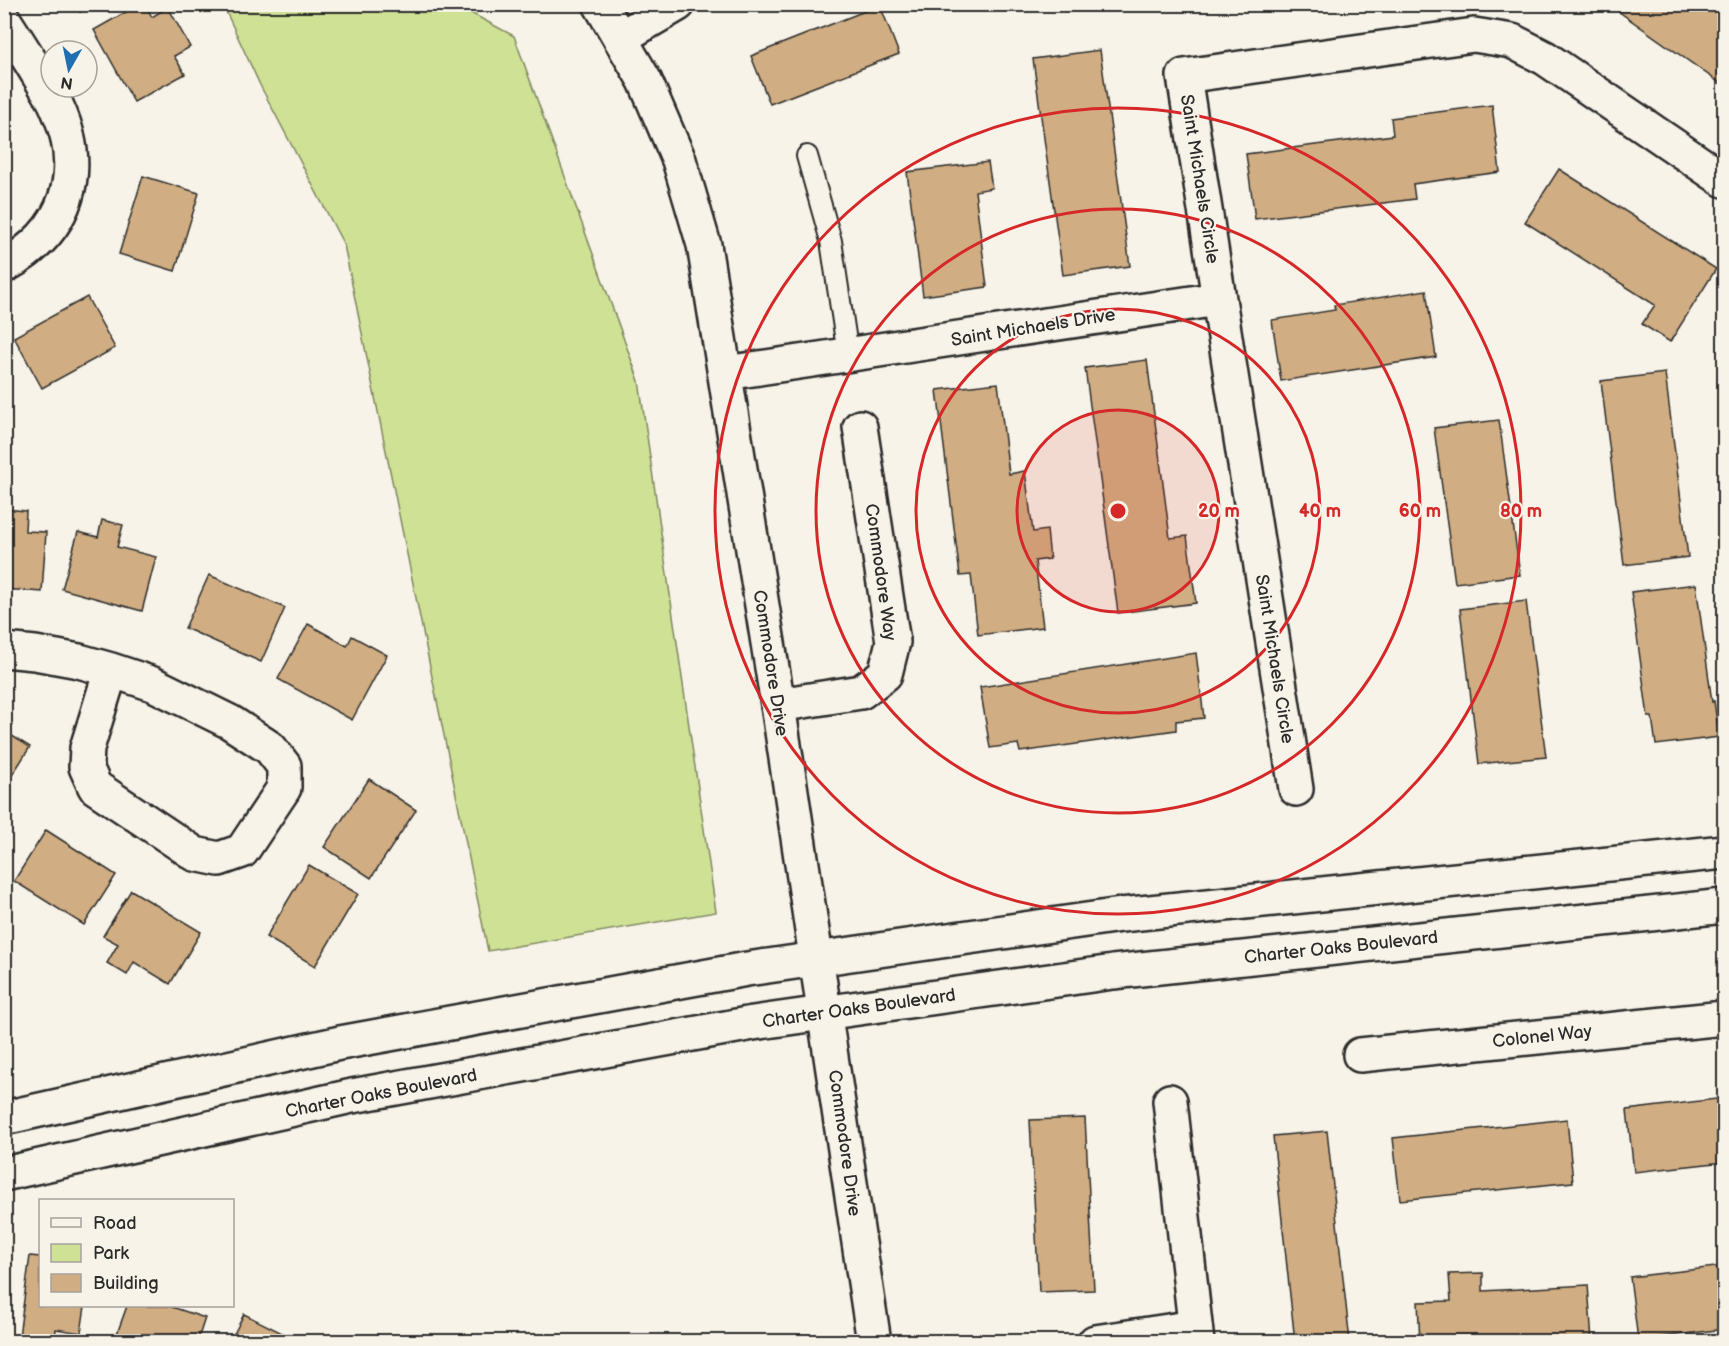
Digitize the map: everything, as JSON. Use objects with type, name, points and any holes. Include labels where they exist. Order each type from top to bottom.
[{"type":"street","name":"Commodore Drive","points":[[600,4],[645,81],[679,160],[704,245],[726,373],[874,1341]]},
{"type":"street","points":[[620,38],[678,4]]},
{"type":"street","points":[[4,20],[57,106],[69,141],[71,180],[63,208],[47,234],[26,254],[4,266]]},
{"type":"street","name":"Saint Michaels Circle","points":[[1296,789],[1184,76],[1474,35],[1512,41],[1545,58],[1725,180]]},
{"type":"street","name":"Saint Michaels Drive","points":[[726,373],[1218,299]]},
{"type":"street","name":"Commodore Way","points":[[777,705],[861,692],[885,674],[893,642],[860,427]]},
{"type":"street","points":[[4,650],[35,653],[111,670],[153,684],[230,722],[270,748],[284,766],[284,788],[242,850],[219,859],[195,854],[95,787],[86,767],[87,748],[111,670]]},
{"type":"street","points":[[4,1118],[340,1043],[816,958],[1121,915],[1725,852]]},
{"type":"street","name":"Charter Oaks Boulevard","points":[[4,1174],[352,1096],[753,1023],[1113,972],[1725,906]]},
{"type":"street","name":"Colonel Way","points":[[1360,1055],[1725,1018]]},
{"type":"street","points":[[1095,1341],[1196,1334],[1170,1101]]},
{"type":"lane","points":[[807,156],[831,241],[848,355]]},
{"type":"green space","points":[[223,5],[456,5],[514,36],[639,381],[716,912],[488,951],[344,245],[260,85]]},
{"type":"building","points":[[75,4],[93,4],[80,12]]},
{"type":"building","points":[[140,4],[145,4],[152,17],[168,7],[190,47],[174,56],[185,74],[134,102],[94,30]]},
{"type":"building","points":[[1608,4],[1724,4],[1724,86]]},
{"type":"building","points":[[880,5],[899,54],[770,104],[751,56]]},
{"type":"building","points":[[1100,50],[1130,266],[1063,275],[1033,59]]},
{"type":"building","points":[[1492,105],[1500,172],[1413,184],[1415,199],[1255,219],[1246,154],[1393,135],[1391,118]]},
{"type":"building","points":[[988,162],[992,188],[975,191],[987,287],[923,296],[907,172]]},
{"type":"building","points":[[1559,169],[1716,269],[1670,342],[1642,324],[1655,305],[1525,222]]},
{"type":"building","points":[[143,176],[199,193],[175,271],[119,254]]},
{"type":"building","points":[[1426,290],[1436,357],[1281,381],[1272,320],[1335,310],[1334,305]]},
{"type":"building","points":[[87,297],[115,348],[42,388],[14,337]]},
{"type":"building","points":[[1147,360],[1170,538],[1187,536],[1196,603],[1118,613],[1085,368]]},
{"type":"building","points":[[1665,373],[1688,557],[1624,565],[1601,381]]},
{"type":"building","points":[[998,383],[1009,474],[1025,471],[1033,532],[1047,530],[1050,559],[1035,561],[1043,627],[978,635],[971,575],[960,576],[937,390]]},
{"type":"building","points":[[1499,420],[1520,575],[1455,583],[1434,428]]},
{"type":"building","points":[[4,509],[26,511],[25,531],[46,532],[42,592],[4,589]]},
{"type":"building","points":[[102,520],[123,525],[117,547],[156,557],[142,611],[62,589],[78,532],[98,537]]},
{"type":"building","points":[[209,575],[285,608],[261,662],[185,628]]},
{"type":"building","points":[[1696,584],[1719,737],[1656,745],[1652,717],[1648,717],[1631,592]]},
{"type":"building","points":[[1526,601],[1546,757],[1479,764],[1460,609]]},
{"type":"building","points":[[308,624],[347,646],[352,636],[387,655],[352,720],[278,679]]},
{"type":"building","points":[[1196,653],[1204,718],[1176,721],[1176,730],[1020,752],[1018,744],[990,748],[980,687]]},
{"type":"building","points":[[4,731],[30,747],[7,783],[4,782]]},
{"type":"building","points":[[369,779],[416,810],[371,878],[324,847]]},
{"type":"building","points":[[46,830],[116,875],[84,925],[14,881]]},
{"type":"building","points":[[309,865],[358,894],[315,966],[266,937]]},
{"type":"building","points":[[131,890],[201,932],[170,984],[134,962],[127,975],[107,963],[118,944],[103,936]]},
{"type":"building","points":[[1724,1098],[1724,1162],[1634,1172],[1627,1110]]},
{"type":"building","points":[[1085,1118],[1094,1290],[1039,1292],[1030,1120]]},
{"type":"building","points":[[1567,1119],[1573,1182],[1400,1200],[1393,1138]]},
{"type":"building","points":[[1327,1131],[1350,1342],[1295,1342],[1273,1136]]},
{"type":"building","points":[[30,1256],[39,1257],[39,1307],[85,1307],[81,1333],[56,1329],[55,1341],[19,1336]]},
{"type":"building","points":[[1724,1266],[1724,1329],[1638,1340],[1630,1277]]},
{"type":"building","points":[[1483,1273],[1483,1291],[1588,1285],[1592,1341],[1420,1342],[1418,1302],[1451,1301],[1449,1274]]},
{"type":"building","points":[[127,1307],[172,1307],[205,1318],[197,1342],[114,1342]]},
{"type":"building","points":[[244,1314],[300,1342],[230,1342]]}]
